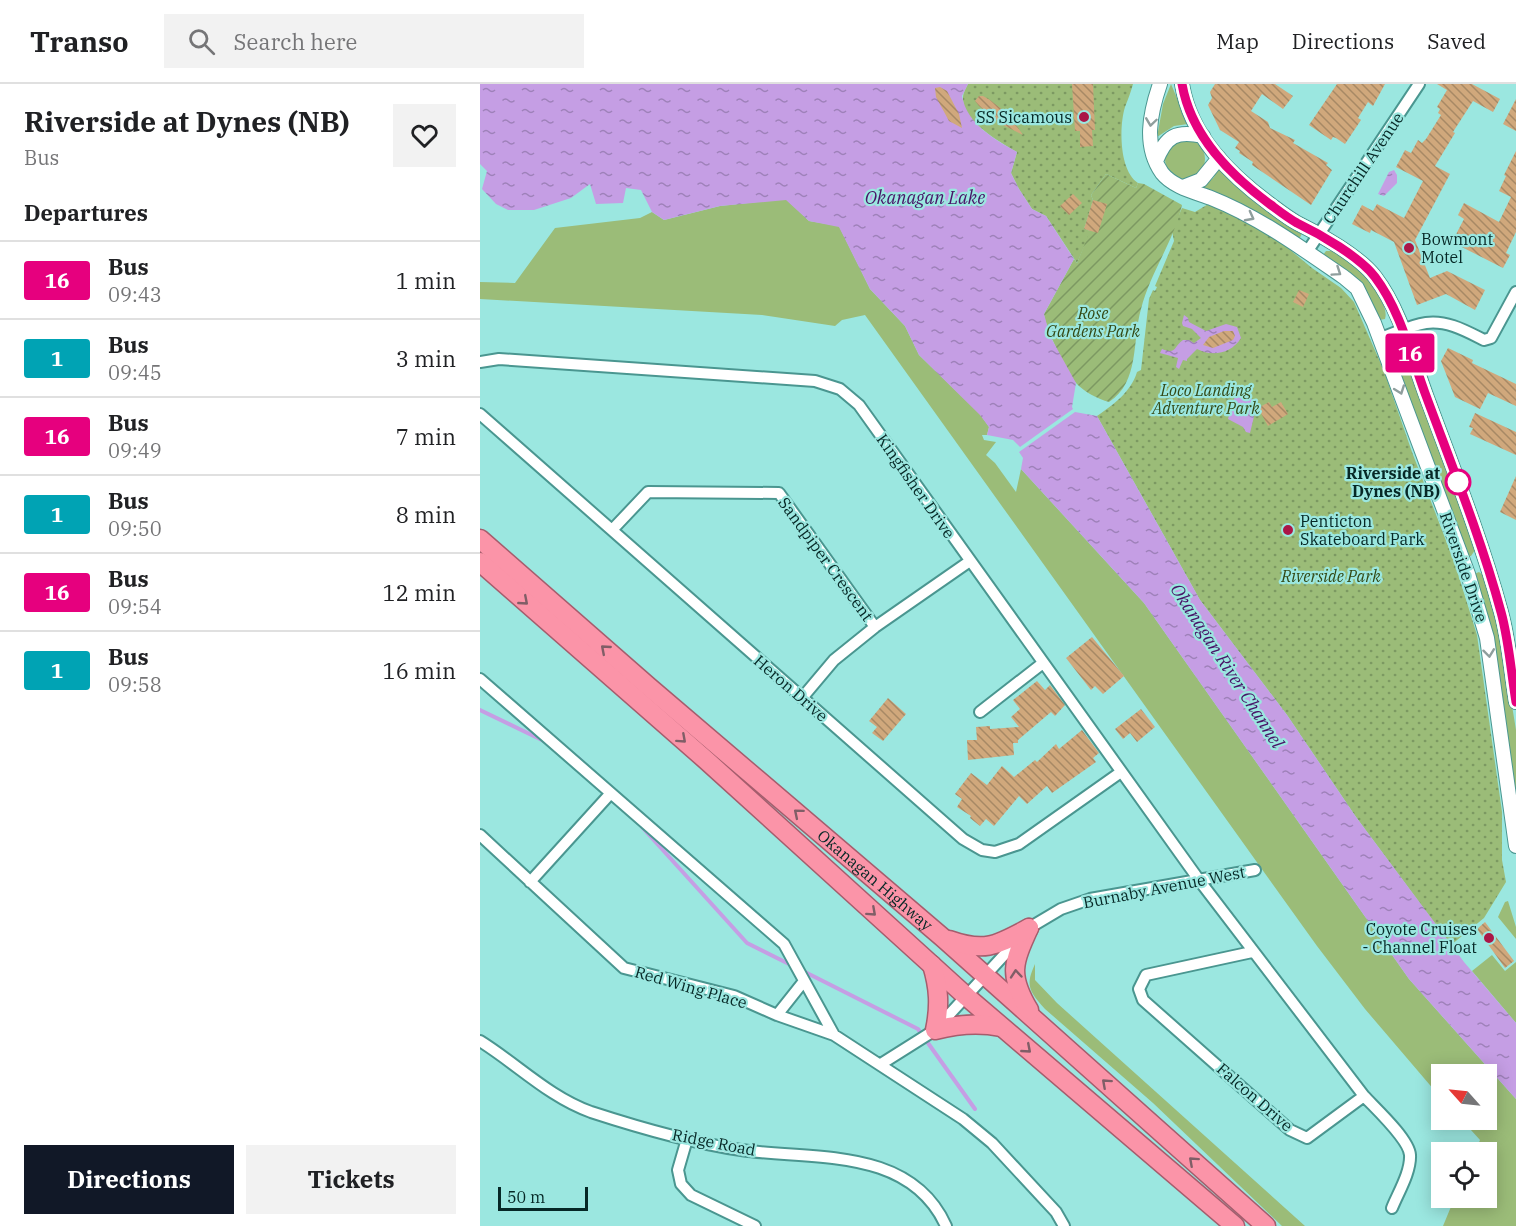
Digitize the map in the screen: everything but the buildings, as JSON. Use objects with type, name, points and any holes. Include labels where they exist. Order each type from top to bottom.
[{"type":"highway","name":"Okanagan Highway","points":[[480,539],[649,687],[986,975],[1266,1226]]},
{"type":"highway","name":"Okanagan Highway","points":[[480,562],[706,760],[1002,1028],[1235,1226]]},
{"type":"highway","points":[[942,937],[967,946],[984,947],[1002,942],[1029,928]]},
{"type":"highway","points":[[1029,928],[1016,956],[1014,975],[1020,995],[1035,1019]]},
{"type":"highway","points":[[932,965],[939,996],[939,1012],[935,1030],[970,1023],[986,1023],[1002,1028]]},
{"type":"street","points":[[1160,84],[1150,130],[1150,141],[1156,161],[1168,178],[1183,188],[1201,180],[1219,158],[1203,136],[1188,108],[1182,84]]},
{"type":"street","name":"Churchill Avenue","points":[[1307,252],[1419,84]]},
{"type":"street","points":[[1156,161],[1163,145],[1173,136],[1185,133],[1203,136]]},
{"type":"street","name":"Riverside Drive","points":[[1219,158],[1226,168],[1259,196],[1295,222],[1319,234],[1374,274],[1385,291],[1402,331],[1488,568],[1502,615],[1516,702]]},
{"type":"street","name":"Riverside Drive","points":[[1183,188],[1256,220],[1307,252],[1357,288],[1381,338],[1468,574],[1488,638],[1516,837]]},
{"type":"street","points":[[1381,338],[1426,323],[1442,323],[1459,327],[1484,340],[1491,338],[1516,292]]},
{"type":"street","name":"Kingfisher Drive","points":[[480,362],[499,359],[815,381],[840,389],[859,405],[1199,880]]},
{"type":"street","name":"Heron Drive","points":[[480,414],[963,839],[982,850],[994,852],[1019,844],[1121,772]]},
{"type":"street","name":"Sandpiper Crescent","points":[[612,530],[648,492],[779,493],[875,627]]},
{"type":"street","points":[[802,698],[834,660],[875,627],[970,561]]},
{"type":"street","points":[[980,712],[1043,663]]},
{"type":"street","points":[[480,679],[784,944],[834,1035],[963,1119],[992,1143],[1056,1212],[1064,1226]]},
{"type":"street","points":[[530,882],[610,794]]},
{"type":"street","name":"Red Wing Place","points":[[480,835],[624,969],[734,996],[777,1015],[834,1035]]},
{"type":"street","name":"Burnaby Avenue West","points":[[881,1064],[935,1030],[1029,928],[1061,909],[1090,899],[1255,870]]},
{"type":"street","points":[[1199,880],[1364,1096],[1403,1139],[1410,1153],[1407,1171],[1392,1208]]},
{"type":"street","name":"Falcon Drive","points":[[1252,952],[1146,975],[1139,989],[1143,1000],[1290,1130],[1307,1138],[1364,1096]]},
{"type":"street","points":[[777,1015],[804,981]]},
{"type":"street","name":"Ridge Road","points":[[480,1041],[545,1088],[589,1111],[687,1139],[741,1150],[836,1157],[873,1165],[905,1179],[926,1196],[946,1226]]},
{"type":"street","points":[[687,1139],[678,1170],[681,1184],[691,1195],[755,1226]]},
{"type":"green space","points":[[968,84],[1133,84],[1123,115],[1121,136],[1127,169],[1138,183],[1136,188],[1106,174],[1091,195],[1093,200],[1084,229],[1091,231],[1077,263],[1046,216],[1032,209],[1019,189],[1011,173],[1017,152],[983,130],[964,107],[964,92]]},
{"type":"green space","points":[[1171,84],[1188,124],[1174,126],[1157,137],[1163,104]]},
{"type":"green space","points":[[1185,139],[1193,140],[1199,145],[1204,151],[1204,167],[1199,173],[1193,178],[1185,179],[1177,178],[1171,173],[1166,167],[1165,159],[1166,151],[1171,145],[1177,140]]},
{"type":"green space","points":[[1218,166],[1302,233],[1299,240],[1201,190],[1214,177]]},
{"type":"green space","name":"Rose Gardens Park","points":[[1106,174],[1136,188],[1138,183],[1144,184],[1182,205],[1145,296],[1138,321],[1133,360],[1126,383],[1119,394],[1109,402],[1087,392],[1072,378],[1052,339],[1044,314],[1074,259],[1077,263],[1090,231],[1084,229],[1093,200],[1091,195]]},
{"type":"green space","points":[[786,199],[809,221],[839,226],[870,289],[905,326],[919,355],[980,414],[989,427],[987,435],[982,435],[984,440],[996,442],[986,455],[995,463],[1016,492],[1021,469],[1144,603],[1409,979],[1485,1064],[1431,1064],[1431,1086],[1365,1009],[1317,946],[865,315],[842,320],[835,326],[762,315],[480,299],[480,282],[515,283],[555,228],[640,218],[652,212],[664,220],[720,206]]},
{"type":"green space","name":"Riverside Park","points":[[1210,203],[1277,239],[1341,288],[1354,302],[1384,371],[1455,564],[1477,635],[1502,812],[1502,860],[1506,882],[1484,918],[1451,945],[1356,817],[1287,715],[1200,600],[1097,416],[1121,397],[1137,372],[1141,370],[1149,299],[1157,287],[1155,286],[1174,241],[1172,231],[1182,208],[1195,212]]},
{"type":"green space","points":[[1326,251],[1332,251],[1340,256],[1373,284],[1382,301],[1385,319],[1379,320],[1323,255]]},
{"type":"green space","points":[[1399,350],[1403,354],[1451,474],[1475,550],[1471,556],[1468,556],[1392,353]]},
{"type":"green space","points":[[1479,572],[1484,576],[1497,614],[1516,730],[1516,813],[1474,574]]},
{"type":"green space","points":[[1508,901],[1516,927],[1516,939],[1498,917],[1505,902]]},
{"type":"green space","points":[[1492,955],[1505,971],[1516,962],[1516,1023],[1472,971]]},
{"type":"green space","points":[[1035,964],[1035,980],[1057,1003],[1305,1226],[1282,1226],[1153,1103],[1045,1009],[1030,988],[1030,978]]},
{"type":"green space","points":[[1497,1078],[1516,1099],[1516,1226],[1443,1226],[1450,1208],[1497,1208],[1497,1142],[1479,1142],[1480,1140],[1471,1130],[1497,1130]]},
{"type":"water","name":"Okanagan Lake","points":[[480,84],[968,84],[962,96],[969,115],[983,130],[1017,152],[1011,173],[1019,189],[1032,209],[1046,216],[1074,259],[1044,314],[1050,336],[1076,383],[1073,409],[1020,447],[1013,440],[987,435],[989,427],[980,415],[919,355],[905,326],[870,289],[839,227],[809,221],[786,200],[720,206],[664,220],[652,212],[641,190],[626,188],[623,203],[596,204],[590,184],[571,198],[534,210],[508,210],[496,204],[482,189],[487,171],[480,164]]},
{"type":"water","points":[[1394,170],[1397,183],[1384,196],[1378,194],[1389,172]]},
{"type":"water","points":[[1184,315],[1189,322],[1206,331],[1226,324],[1237,327],[1241,338],[1232,348],[1221,353],[1209,353],[1197,349],[1187,361],[1183,360],[1179,369],[1176,367],[1178,358],[1160,353],[1162,349],[1173,351],[1183,340],[1194,343],[1201,338],[1192,329],[1183,326]]},
{"type":"water","points":[[1238,386],[1257,404],[1250,433],[1228,419]]},
{"type":"water","name":"Okanagan River Channel","points":[[1075,412],[1097,416],[1200,600],[1287,715],[1356,817],[1464,962],[1516,1023],[1516,1099],[1497,1078],[1497,1064],[1485,1064],[1409,979],[1144,603],[1021,469],[1023,458],[1019,452]]},
{"type":"waterway","points":[[480,710],[546,742]]},
{"type":"waterway","points":[[577,757],[589,768]]},
{"type":"waterway","points":[[642,827],[747,943],[793,966]]},
{"type":"waterway","points":[[803,971],[918,1029],[975,1109]]},
{"type":"bus line","name":"16","points":[[1182,84],[1193,121],[1226,168],[1295,222],[1310,229],[1364,266],[1374,274],[1385,291],[1402,331],[1488,568],[1502,615],[1516,702]]},
{"type":"place","name":"SS Sicamous","points":[[1084,117]]},
{"type":"place","name":"Bowmont Motel","points":[[1409,248]]},
{"type":"place","name":"Riverside at Dynes (NB)","points":[[1458,482]]},
{"type":"place","name":"Penticton Skateboard Park","points":[[1288,530]]},
{"type":"place","name":"Coyote Cruises - Channel Float","points":[[1489,938]]},
{"type":"park label","name":"Loco Landing Adventure Park","points":[[1206,399]]}]
